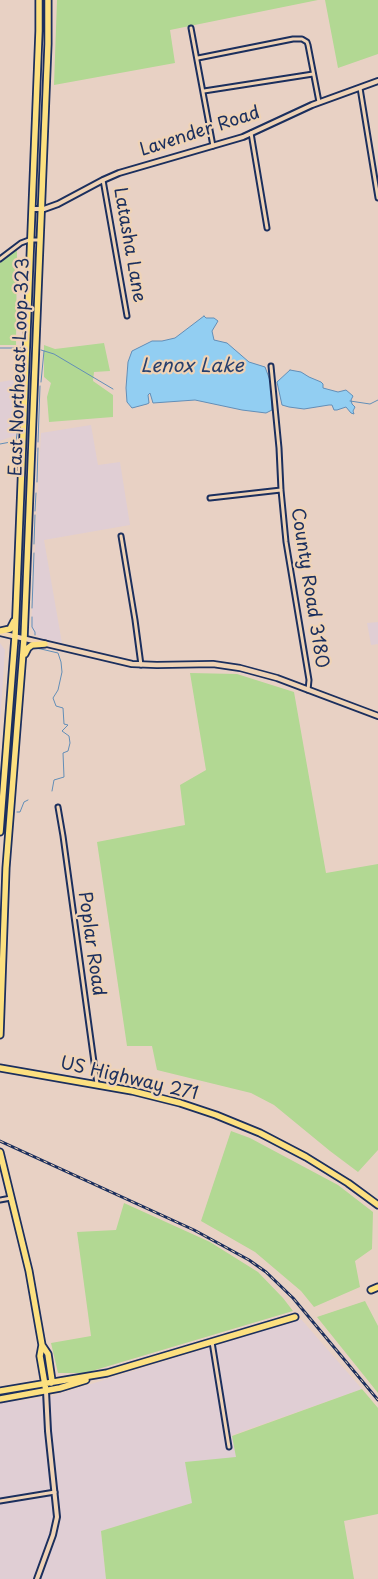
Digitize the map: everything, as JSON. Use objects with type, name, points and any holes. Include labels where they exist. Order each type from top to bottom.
[{"type":"highway","name":"East Northeast Loop 323","points":[[0,832],[11,705],[18,573],[39,41],[39,0]]},
{"type":"highway","name":"East Northeast Loop 323","points":[[0,1035],[3,868],[11,801],[23,661],[48,44],[48,0]]},
{"type":"highway","points":[[24,423],[32,423]]},
{"type":"highway","points":[[21,489],[30,489]]},
{"type":"highway","points":[[18,573],[26,573]]},
{"type":"highway","points":[[0,632],[12,626],[16,609]]},
{"type":"highway","points":[[23,661],[26,650],[30,646],[46,644]]},
{"type":"highway","points":[[11,705],[20,706]]},
{"type":"highway","points":[[2,800],[11,801]]},
{"type":"highway","name":"US Highway 271","points":[[0,1068],[97,1084],[173,1101],[216,1115],[249,1128],[314,1161],[378,1205]]},
{"type":"highway","points":[[0,1152],[26,1254],[42,1345],[40,1356],[46,1391]]},
{"type":"highway","points":[[371,1290],[378,1287]]},
{"type":"highway","points":[[0,1391],[106,1373],[295,1317]]},
{"type":"highway","points":[[42,1345],[48,1354],[52,1381],[46,1391]]},
{"type":"highway","points":[[0,1399],[64,1387],[106,1373]]},
{"type":"main road","points":[[0,632],[121,662],[141,665],[213,664],[234,666],[263,674],[378,716]]},
{"type":"street","points":[[191,28],[213,146]]},
{"type":"street","points":[[198,58],[297,38],[302,39],[307,42],[319,102]]},
{"type":"street","points":[[204,92],[312,74]]},
{"type":"street","name":"Lavender Road","points":[[32,209],[41,209],[60,203],[103,180],[127,171],[251,133],[319,102],[378,81]]},
{"type":"street","points":[[360,88],[378,198]]},
{"type":"street","points":[[251,133],[267,228]]},
{"type":"street","name":"Latasha Lane","points":[[103,180],[128,316]]},
{"type":"street","points":[[0,259],[18,245],[31,240],[40,240]]},
{"type":"street","name":"County Road 3180","points":[[271,366],[279,448],[280,490],[286,542],[309,680],[308,690]]},
{"type":"street","name":"County Road 3180","points":[[210,498],[280,490]]},
{"type":"street","points":[[121,536],[141,665]]},
{"type":"street","name":"Poplar Road","points":[[58,808],[97,1084]]},
{"type":"street","points":[[0,1200],[11,1198]]},
{"type":"street","points":[[212,1341],[230,1447]]},
{"type":"street","points":[[37,1579],[56,1526],[57,1512],[48,1431],[46,1391]]},
{"type":"street","points":[[0,1501],[54,1492]]},
{"type":"shaded area","points":[[18,379],[16,435],[0,441],[0,382]]},
{"type":"shaded area","points":[[91,425],[98,465],[120,462],[130,525],[44,540],[62,643],[40,638],[33,633],[31,626],[41,433]]},
{"type":"shaded area","points":[[378,622],[378,644],[371,645],[367,623]]},
{"type":"shaded area","points":[[0,643],[5,650],[0,723]]},
{"type":"shaded area","points":[[301,1319],[362,1389],[232,1435],[236,1457],[228,1459],[192,1503],[101,1531],[106,1579],[0,1579],[0,1403],[49,1397]]},
{"type":"green space","points":[[57,0],[318,0],[170,30],[175,63],[54,85]]},
{"type":"green space","points":[[325,0],[378,0],[378,54],[338,68]]},
{"type":"green space","points":[[17,249],[16,345],[0,345],[0,263]]},
{"type":"green space","points":[[104,343],[110,371],[94,372],[93,381],[113,395],[113,417],[49,422],[47,397],[51,383],[44,377],[44,345],[55,349]]},
{"type":"green space","points":[[190,673],[237,674],[294,692],[326,873],[378,864],[378,1150],[358,1172],[274,1105],[251,1093],[157,1070],[152,1046],[127,1046],[97,842],[185,825],[180,785],[206,770]]},
{"type":"green space","points":[[231,1131],[250,1138],[338,1185],[373,1212],[372,1249],[355,1261],[360,1287],[314,1307],[301,1291],[255,1252],[201,1221]]},
{"type":"green space","points":[[124,1203],[210,1242],[258,1272],[293,1311],[85,1373],[58,1373],[51,1343],[91,1336],[77,1232],[116,1230]]},
{"type":"green space","points":[[365,1301],[378,1326],[378,1393],[317,1317]]},
{"type":"green space","points":[[362,1389],[378,1408],[378,1514],[344,1521],[354,1579],[106,1579],[101,1531],[192,1503],[185,1462],[236,1457],[232,1436]]},
{"type":"water","name":"Lenox Lake","points":[[204,316],[218,321],[212,331],[214,340],[227,343],[249,362],[265,367],[271,383],[272,410],[266,413],[242,410],[195,400],[153,403],[150,393],[148,395],[149,403],[132,408],[127,402],[126,388],[128,362],[132,351],[152,341],[175,338]]},
{"type":"water","points":[[290,370],[301,372],[321,382],[323,388],[338,392],[346,390],[353,396],[351,400],[355,407],[354,414],[346,407],[334,410],[332,405],[304,409],[282,405],[277,382]]},
{"type":"waterway","points":[[0,348],[21,348]]},
{"type":"waterway","points":[[14,348],[20,356],[18,385]]},
{"type":"waterway","points":[[41,350],[54,354],[113,389]]},
{"type":"waterway","points":[[41,382],[44,351]]},
{"type":"waterway","points":[[38,442],[40,386]]},
{"type":"waterway","points":[[350,401],[370,404],[378,400]]},
{"type":"waterway","points":[[0,444],[16,441],[18,427]]},
{"type":"waterway","points":[[37,482],[38,448]]},
{"type":"waterway","points":[[35,511],[36,493]]},
{"type":"waterway","points":[[34,544],[35,515]]},
{"type":"waterway","points":[[32,608],[34,553]]},
{"type":"waterway","points":[[32,617],[32,627],[35,635]]},
{"type":"waterway","points":[[34,648],[58,653],[61,662],[62,672],[58,690],[53,698],[56,706],[63,708],[64,724],[68,725],[62,731],[69,736],[70,743],[68,751],[63,753],[64,777],[54,780],[52,791]]},
{"type":"waterway","points":[[17,812],[20,812],[24,802],[28,800]]},
{"type":"railway","points":[[0,1141],[194,1230],[249,1260],[266,1272],[293,1298],[378,1400]]}]
